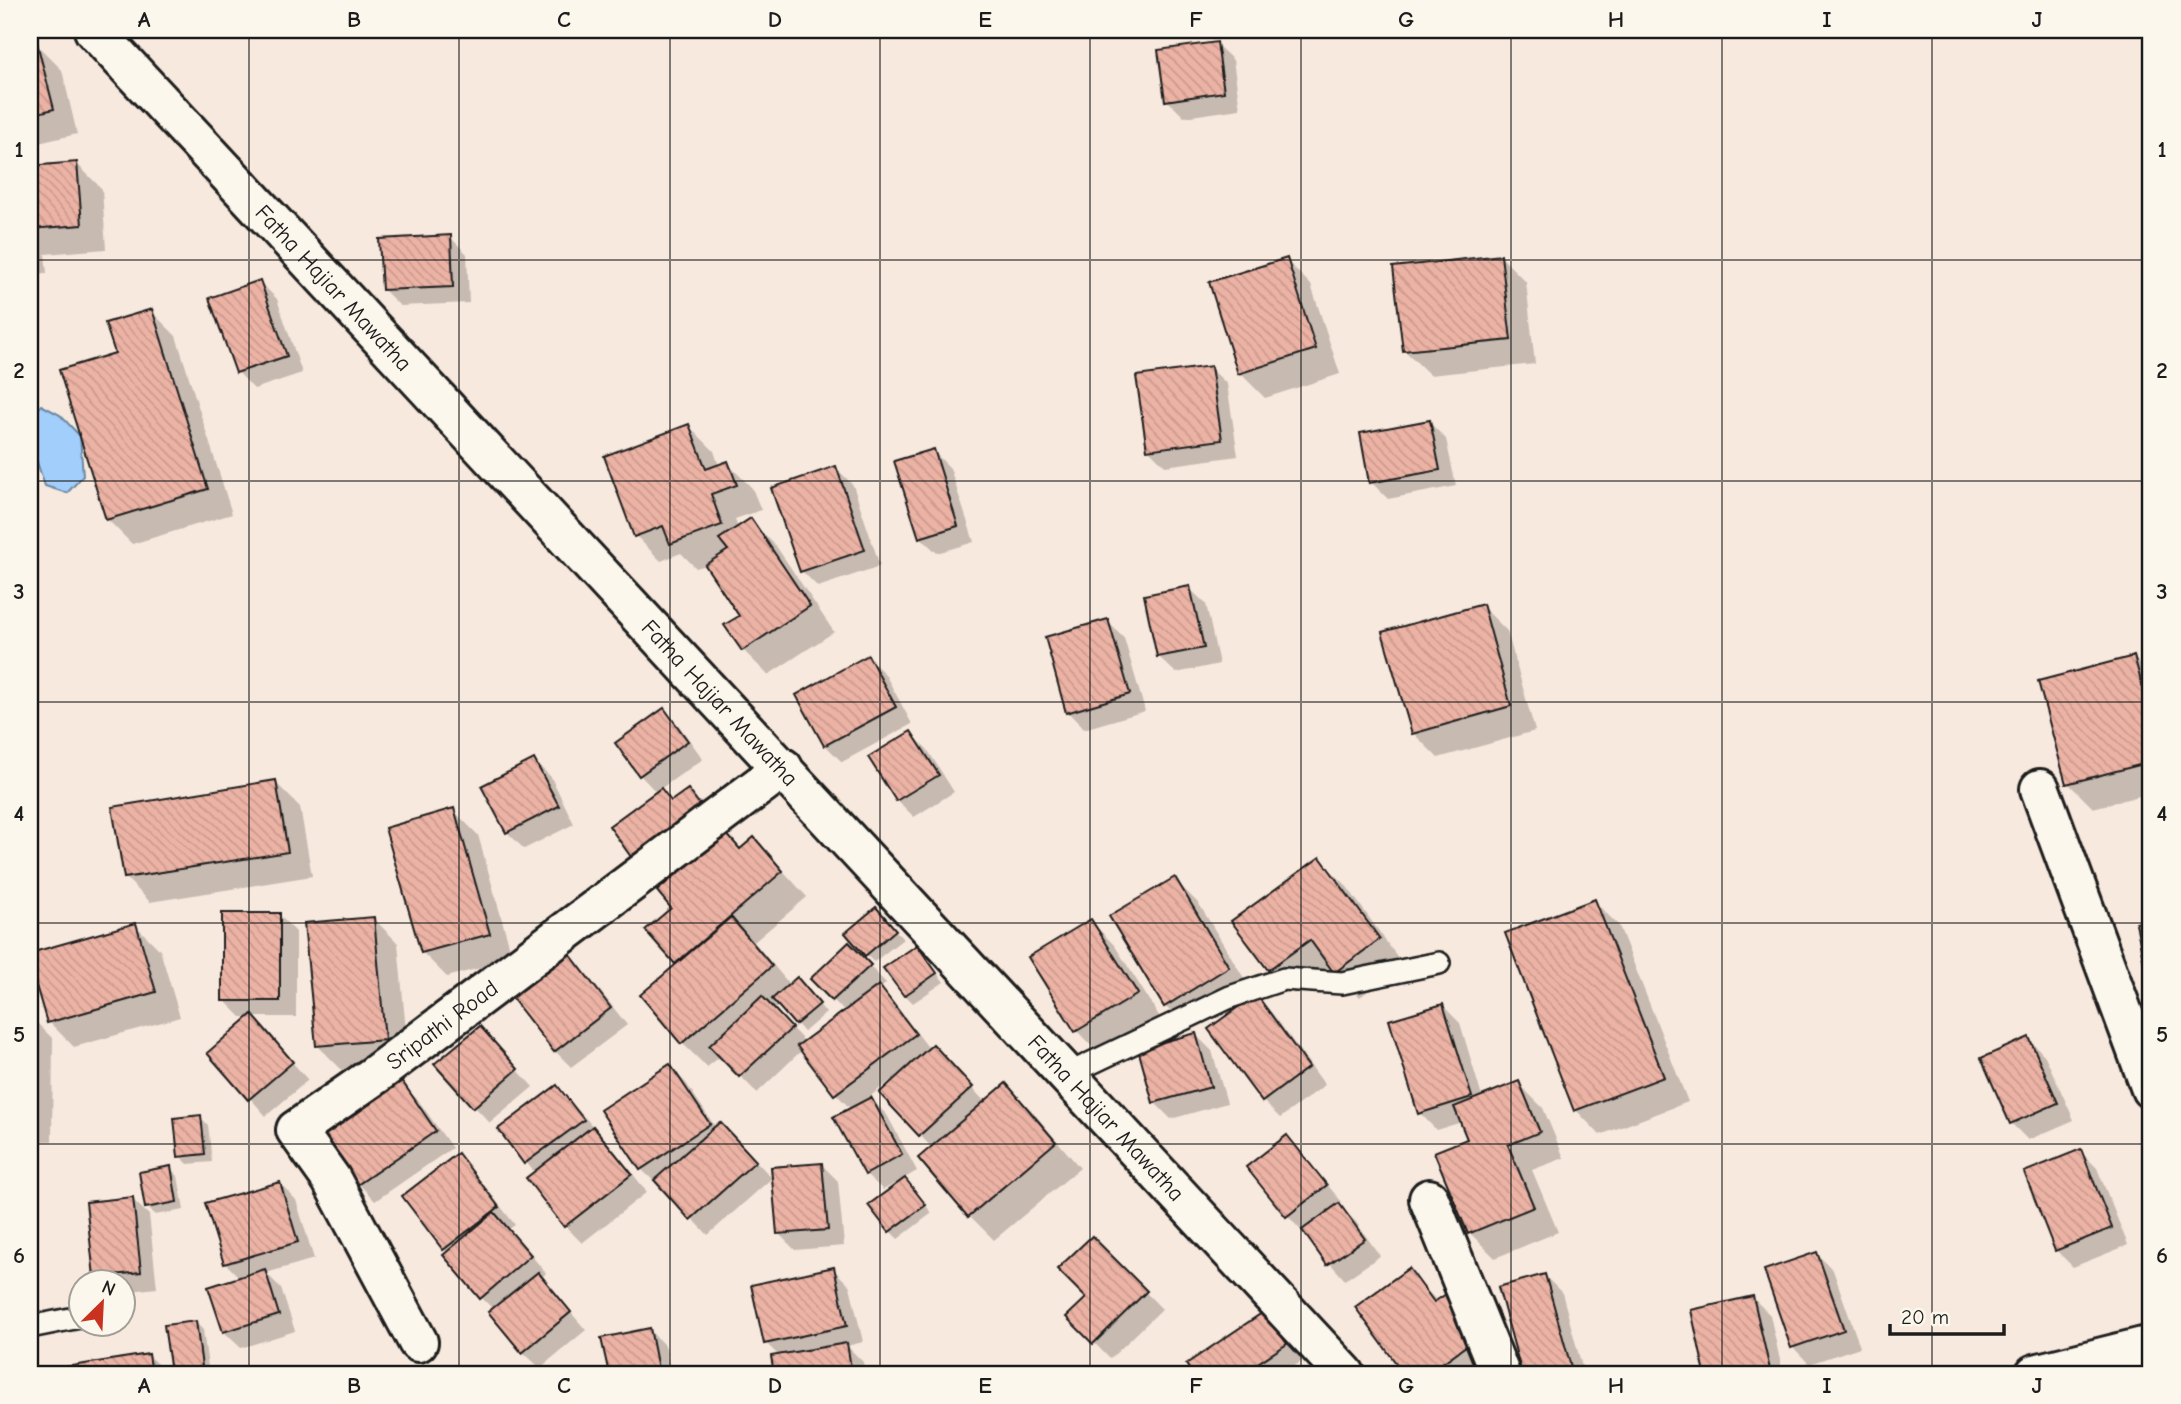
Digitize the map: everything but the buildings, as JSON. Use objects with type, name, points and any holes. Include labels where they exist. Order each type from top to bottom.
[{"type":"street","name":"Fatha Hajiar Mawatha","points":[[94,30],[1345,1374]]},
{"type":"street","name":"Sripathi Road","points":[[418,1342],[331,1179],[296,1130],[375,1074],[783,768]]},
{"type":"street","points":[[2040,789],[2151,1089]]},
{"type":"street","points":[[1429,1199],[1500,1374]]},
{"type":"street","points":[[2035,1374],[2151,1345]]},
{"type":"lane","points":[[1066,1075],[1230,997],[1284,979],[1342,983],[1439,963]]},
{"type":"lane","points":[[30,1327],[66,1320]]},
{"type":"water","points":[[41,405],[60,415],[80,436],[83,476],[67,493],[45,486],[30,441],[30,423]]}]
